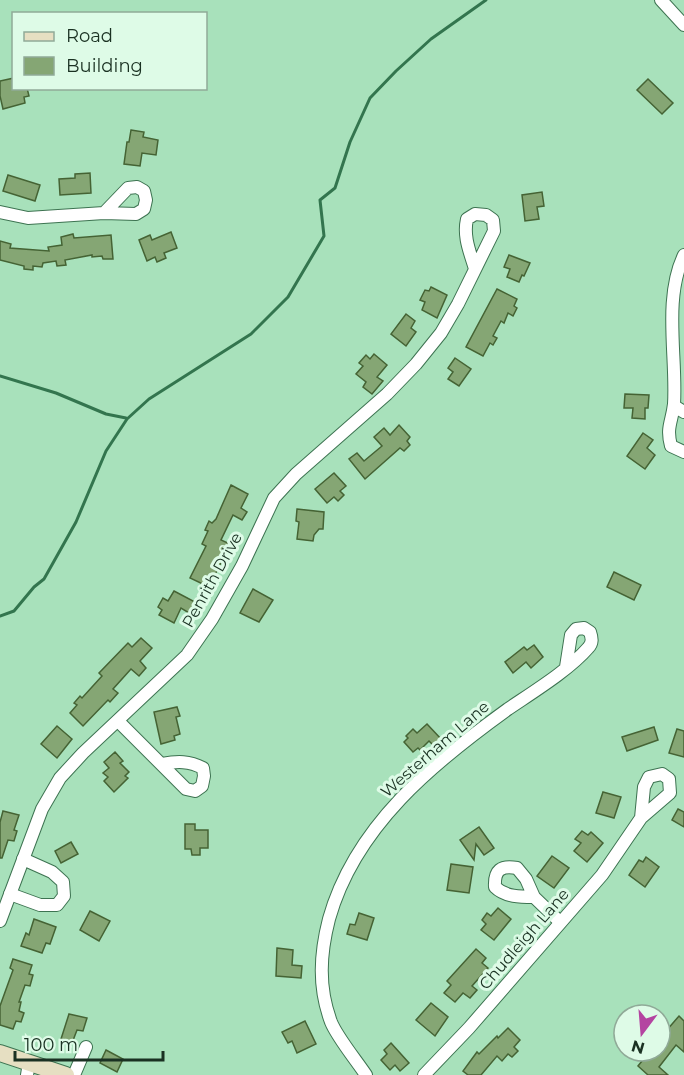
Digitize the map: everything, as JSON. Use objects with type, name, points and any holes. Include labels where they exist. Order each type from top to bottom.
[{"type":"street","points":[[661,0],[684,25]]},
{"type":"street","points":[[0,212],[28,218],[104,213]]},
{"type":"street","points":[[684,255],[678,268],[673,297],[679,409],[668,433],[671,446],[684,452]]},
{"type":"street","name":"Penrith Drive","points":[[0,921],[42,809],[60,778],[83,753],[187,655],[212,620],[280,490],[387,394],[416,364],[441,333],[475,269]]},
{"type":"street","name":"Westerham Lane","points":[[366,1075],[332,1024],[325,1002],[320,967],[324,939],[345,876],[368,836],[413,786],[502,714],[566,667]]},
{"type":"street","points":[[118,721],[162,764]]},
{"type":"street","name":"Chudleigh Lane","points":[[424,1075],[469,1028],[602,875],[641,818]]},
{"type":"street","points":[[10,894],[40,905],[57,904],[64,896],[63,882],[52,872],[22,859]]},
{"type":"street","points":[[534,897],[561,922]]},
{"type":"street","points":[[74,1075],[86,1047]]},
{"type":"street","points":[[0,1053],[28,1069],[66,1075]]},
{"type":"building","points":[[12,78],[12,90],[28,90],[29,96],[24,97],[25,103],[3,109],[0,81]]},
{"type":"building","points":[[648,79],[673,103],[662,114],[637,90]]},
{"type":"building","points":[[131,130],[144,132],[143,137],[158,140],[156,155],[142,153],[140,166],[124,164]]},
{"type":"building","points":[[90,173],[91,193],[60,195],[59,179],[75,178],[75,174]]},
{"type":"building","points":[[8,175],[40,185],[35,201],[3,191]]},
{"type":"building","points":[[542,192],[544,206],[537,207],[539,219],[525,221],[522,195]]},
{"type":"building","points":[[171,232],[177,248],[164,253],[166,258],[157,262],[155,257],[147,261],[139,240],[150,235],[152,240]]},
{"type":"building","points":[[73,234],[74,238],[111,235],[113,259],[103,259],[102,256],[92,257],[92,255],[65,260],[66,265],[57,266],[56,261],[43,263],[42,267],[33,266],[33,270],[0,260],[0,241],[11,244],[10,248],[49,251],[48,247],[62,245],[61,237]]},
{"type":"building","points":[[509,255],[530,263],[519,282],[507,277],[510,269],[504,267]]},
{"type":"building","points":[[431,287],[447,295],[437,318],[422,310],[425,302],[420,300],[425,290],[429,291]]},
{"type":"building","points":[[497,289],[517,299],[514,306],[517,308],[513,316],[508,313],[504,323],[501,321],[493,336],[497,338],[493,345],[490,343],[483,356],[466,347]]},
{"type":"building","points":[[406,314],[415,321],[411,328],[416,332],[406,346],[391,334]]},
{"type":"building","points":[[374,354],[387,365],[377,377],[383,381],[372,394],[363,387],[366,382],[356,374],[363,366],[359,363],[366,355],[370,359]]},
{"type":"building","points":[[455,358],[471,369],[459,386],[448,379],[453,372],[448,368]]},
{"type":"building","points":[[625,394],[649,395],[648,408],[645,408],[645,419],[632,418],[633,408],[624,408]]},
{"type":"building","points":[[399,425],[410,437],[407,441],[410,445],[404,451],[400,448],[365,479],[349,459],[357,453],[364,461],[382,446],[374,437],[384,428],[390,435]]},
{"type":"building","points":[[643,433],[653,440],[647,448],[655,455],[645,469],[627,456]]},
{"type":"building","points":[[334,473],[346,486],[340,491],[344,495],[338,501],[334,497],[327,503],[315,489]]},
{"type":"building","points":[[231,485],[248,494],[241,508],[247,512],[242,520],[233,515],[221,540],[230,544],[209,587],[190,578],[206,546],[202,544],[208,531],[205,530],[209,521],[212,523],[216,519]]},
{"type":"building","points":[[297,509],[324,512],[323,529],[319,529],[314,535],[313,541],[297,539],[299,522],[296,521]]},
{"type":"building","points":[[614,572],[641,585],[634,600],[607,587]]},
{"type":"building","points":[[253,589],[273,600],[259,622],[240,613]]},
{"type":"building","points":[[174,591],[195,602],[189,613],[181,608],[174,623],[159,615],[162,610],[158,607],[163,598],[168,601]]},
{"type":"building","points":[[141,638],[152,648],[140,661],[146,668],[139,676],[131,669],[113,689],[118,693],[83,726],[70,713],[77,705],[74,703],[80,696],[82,698],[102,676],[99,673],[128,643],[132,647]]},
{"type":"building","points":[[534,645],[543,657],[531,668],[526,662],[513,673],[505,662],[524,647],[527,650]]},
{"type":"building","points":[[177,707],[180,716],[176,717],[180,734],[174,736],[175,740],[161,744],[154,712]]},
{"type":"building","points":[[427,724],[442,740],[435,747],[429,741],[420,750],[418,748],[413,752],[404,742],[408,738],[406,736],[413,729],[417,733]]},
{"type":"building","points":[[57,726],[72,739],[57,758],[41,744]]},
{"type":"building","points":[[654,727],[658,740],[627,751],[622,737]]},
{"type":"building","points":[[677,729],[684,731],[684,757],[669,753]]},
{"type":"building","points":[[115,752],[123,761],[120,763],[129,772],[125,776],[128,778],[114,792],[104,781],[108,777],[103,773],[109,768],[104,762]]},
{"type":"building","points":[[603,792],[621,797],[614,818],[596,813]]},
{"type":"building","points":[[678,809],[684,812],[684,827],[672,820]]},
{"type":"building","points":[[3,811],[19,815],[14,830],[17,831],[14,841],[8,840],[2,858],[0,858],[0,822]]},
{"type":"building","points":[[185,824],[195,824],[195,830],[208,830],[208,848],[200,848],[200,855],[192,855],[191,849],[185,849]]},
{"type":"building","points":[[479,827],[494,848],[484,855],[476,844],[474,860],[460,840]]},
{"type":"building","points":[[582,831],[588,835],[591,832],[603,843],[587,862],[574,851],[581,843],[575,839]]},
{"type":"building","points":[[71,842],[78,854],[61,863],[55,851]]},
{"type":"building","points":[[552,856],[569,868],[554,888],[537,876]]},
{"type":"building","points":[[646,857],[659,867],[645,887],[629,875],[639,860],[643,862]]},
{"type":"building","points":[[451,864],[473,867],[469,893],[447,890]]},
{"type":"building","points":[[498,908],[511,919],[494,940],[481,930],[486,924],[482,920],[487,913],[491,916]]},
{"type":"building","points":[[90,911],[110,921],[99,941],[80,930]]},
{"type":"building","points":[[359,913],[374,918],[367,940],[347,934],[350,924],[355,925]]},
{"type":"building","points":[[34,919],[56,927],[50,944],[46,943],[42,953],[21,946],[26,933],[29,935]]},
{"type":"building","points":[[277,948],[293,950],[292,965],[302,966],[301,978],[276,976]]},
{"type":"building","points":[[476,949],[486,958],[482,963],[488,968],[472,986],[477,990],[470,998],[463,993],[455,1002],[444,993],[451,985],[447,981]]},
{"type":"building","points":[[13,959],[32,965],[29,974],[33,975],[30,986],[25,985],[19,1002],[21,1002],[19,1011],[24,1013],[21,1022],[16,1021],[13,1029],[0,1025],[0,1006],[13,970],[10,968]]},
{"type":"building","points":[[431,1003],[448,1017],[435,1036],[416,1020]]},
{"type":"building","points":[[69,1014],[87,1018],[83,1031],[77,1030],[72,1043],[61,1039]]},
{"type":"building","points":[[679,1016],[684,1021],[684,1052],[676,1045],[672,1050],[672,1024]]},
{"type":"building","points":[[305,1021],[316,1044],[297,1053],[292,1041],[288,1043],[282,1032]]},
{"type":"building","points":[[508,1028],[520,1040],[514,1047],[518,1051],[512,1057],[508,1054],[502,1061],[497,1056],[481,1075],[468,1075],[463,1071],[477,1052],[479,1054]]},
{"type":"building","points":[[391,1043],[409,1063],[400,1071],[395,1065],[390,1070],[381,1060],[387,1054],[384,1050]]},
{"type":"building","points":[[106,1050],[123,1059],[117,1072],[100,1063]]},
{"type":"building","points":[[640,1063],[662,1063],[659,1067],[668,1075],[648,1075],[638,1066]]},
{"type":"waterway","points":[[0,616],[14,611],[34,587],[44,579],[76,522],[106,451],[127,419],[149,399],[251,334],[288,297],[324,236],[320,200],[335,188],[350,142],[370,98],[431,39],[486,0]]},
{"type":"waterway","points":[[0,376],[56,393],[106,414],[126,418]]}]
